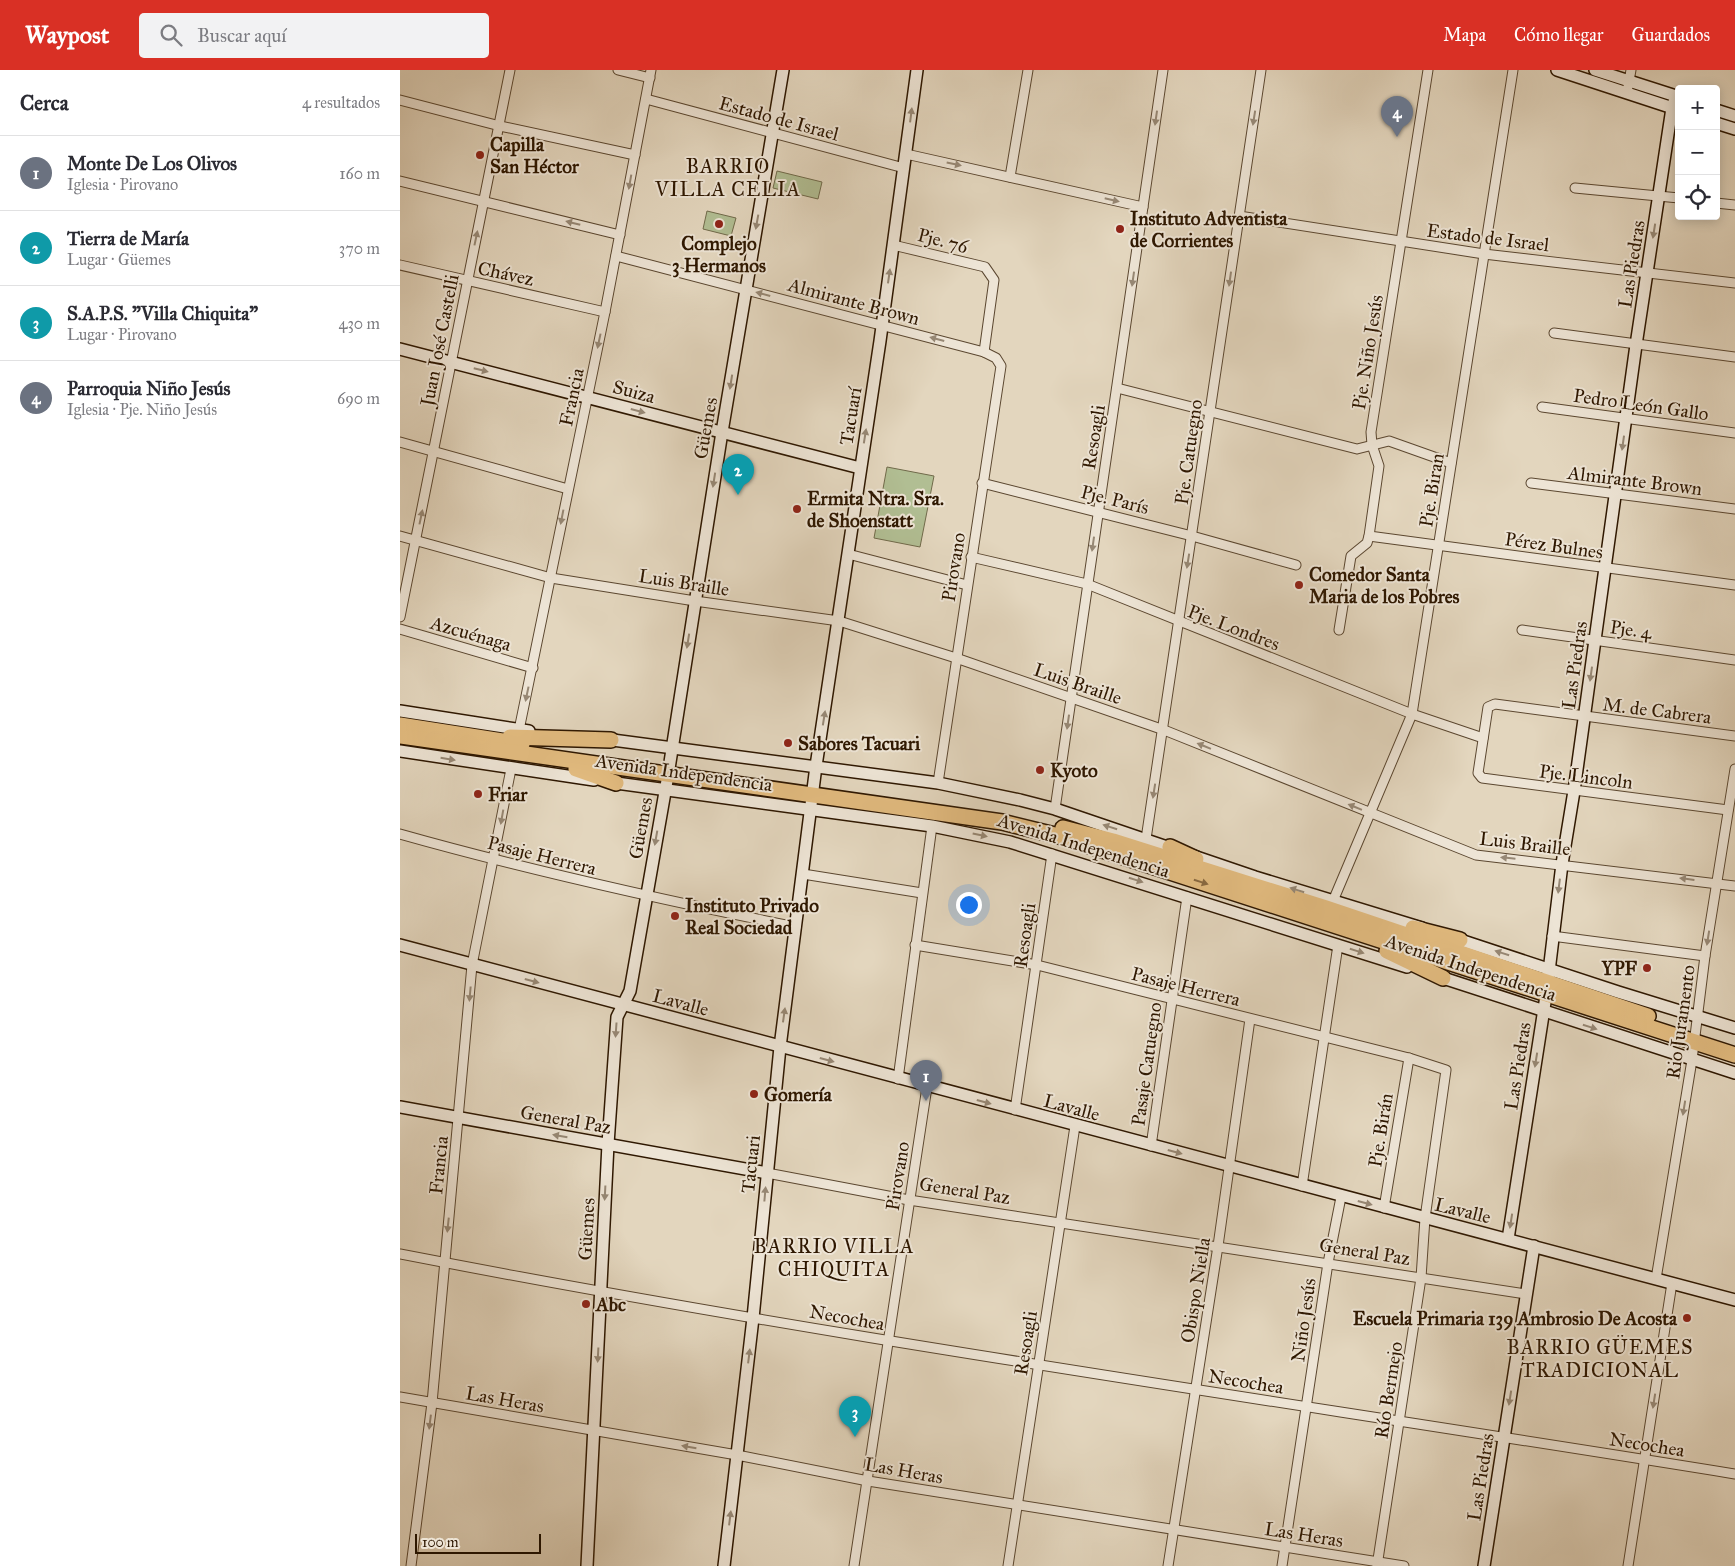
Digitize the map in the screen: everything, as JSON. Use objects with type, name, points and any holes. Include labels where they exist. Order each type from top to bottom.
[{"type":"highway","name":"Avenida Independencia","points":[[400,725],[480,736],[667,777]]},
{"type":"highway","name":"Avenida Independencia","points":[[400,736],[667,777],[942,803],[1043,822],[1113,841],[1547,982],[1695,1036],[1735,1055]]},
{"type":"highway","points":[[480,736],[611,740]]},
{"type":"highway","points":[[504,751],[558,763],[616,783]]},
{"type":"highway","name":"Avenida Independencia","points":[[814,790],[1002,822],[1329,910]]},
{"type":"highway","points":[[1170,847],[1254,887]]},
{"type":"highway","points":[[1329,910],[1460,940]]},
{"type":"highway","points":[[1329,910],[1443,978]]},
{"type":"highway","name":"Avenida Independencia","points":[[1695,1036],[1735,1044]]},
{"type":"street","name":"Juan José Castelli","points":[[400,616],[435,450],[450,362],[510,70]]},
{"type":"street","points":[[618,70],[650,74]]},
{"type":"street","name":"Güemes","points":[[588,1566],[608,1144],[617,1017],[630,991],[672,748],[722,432],[783,70]]},
{"type":"street","name":"Tacuarí","points":[[816,766],[882,325],[917,70]]},
{"type":"street","points":[[1010,177],[1028,70]]},
{"type":"street","name":"Resoagli","points":[[1055,809],[1097,512],[1144,208],[1162,70]]},
{"type":"street","name":"Pje. Catuegno","points":[[1146,839],[1164,730],[1261,70]]},
{"type":"street","name":"Pje. Niño Jesús","points":[[1369,536],[1379,466],[1372,445],[1371,432],[1428,70]]},
{"type":"street","name":"Pje. Biran","points":[[1329,910],[1412,714],[1513,70]]},
{"type":"street","points":[[1557,70],[1629,81],[1675,108]]},
{"type":"street","points":[[1595,70],[1675,96]]},
{"type":"street","name":"Francia","points":[[519,730],[606,312],[650,74]]},
{"type":"street","points":[[400,100],[500,126],[635,155]]},
{"type":"street","name":"Estado de Israel","points":[[646,100],[904,168]]},
{"type":"street","points":[[1720,111],[1735,116]]},
{"type":"street","name":"Las Piedras","points":[[1508,1239],[1543,1012],[1562,864],[1596,640],[1636,345],[1675,114]]},
{"type":"street","points":[[1720,124],[1735,129]]},
{"type":"street","points":[[906,154],[1144,208]]},
{"type":"street","points":[[400,181],[620,235]]},
{"type":"street","points":[[1575,188],[1675,198]]},
{"type":"street","points":[[1720,203],[1735,205]]},
{"type":"street","name":"Estado de Israel","points":[[1239,216],[1484,254],[1735,283]]},
{"type":"street","name":"Pje. 76","points":[[893,245],[985,267],[994,280],[984,352]]},
{"type":"street","name":"Almirante Brown","points":[[616,256],[984,352],[996,358]]},
{"type":"street","name":"Chávez","points":[[400,265],[606,312]]},
{"type":"street","points":[[1554,333],[1735,357]]},
{"type":"street","name":"Suiza","points":[[400,349],[860,468]]},
{"type":"street","name":"Pirovano","points":[[938,783],[1001,366],[996,358]]},
{"type":"street","points":[[1117,388],[1357,449],[1389,441],[1451,463]]},
{"type":"street","name":"Pedro León Gallo","points":[[1542,407],[1735,433]]},
{"type":"street","points":[[400,442],[435,450],[568,490]]},
{"type":"street","name":"Pje. París","points":[[982,483],[1192,536],[1296,565]]},
{"type":"street","name":"Almirante Brown","points":[[1532,483],[1735,509]]},
{"type":"street","name":"Luis Braille","points":[[400,536],[551,578],[839,621],[956,658],[1164,730],[1476,855],[1735,886]]},
{"type":"street","points":[[1339,630],[1351,556],[1367,543],[1369,536]]},
{"type":"street","name":"Pérez Bulnes","points":[[1369,536],[1735,585]]},
{"type":"street","points":[[848,554],[967,585]]},
{"type":"street","name":"Pje. Londres","points":[[971,557],[1087,584],[1179,623],[1412,714],[1483,738]]},
{"type":"street","name":"Azcuénaga","points":[[400,629],[533,668]]},
{"type":"street","name":"Pje. 4","points":[[1522,630],[1735,660]]},
{"type":"street","name":"M. de Cabrera","points":[[1483,738],[1488,708],[1495,704],[1735,736]]},
{"type":"street","name":"Avenida Independencia","points":[[400,711],[519,730],[611,740],[938,783],[1055,809],[1255,877],[1329,910]]},
{"type":"street","name":"Pje. Lincoln","points":[[1483,738],[1478,773],[1482,778],[1574,792],[1728,810]]},
{"type":"street","name":"Avenida Independencia","points":[[400,751],[510,769],[616,783],[667,777],[811,810],[932,826],[1010,842],[1443,978],[1735,1073]]},
{"type":"street","name":"Tacuari","points":[[724,1566],[753,1318],[780,1047],[816,766]]},
{"type":"street","name":"Francia","points":[[411,1566],[432,1403],[472,965],[494,861],[510,769]]},
{"type":"street","name":"Rio Juramento","points":[[1656,1279],[1692,1060],[1705,956],[1735,769]]},
{"type":"street","points":[[898,1079],[932,826]]},
{"type":"street","name":"Pasaje Herrera","points":[[400,834],[494,861],[646,897],[796,927]]},
{"type":"street","name":"Resoagli","points":[[1015,1110],[1052,854]]},
{"type":"street","points":[[803,874],[922,893]]},
{"type":"street","name":"Pasaje Catuegno","points":[[1151,1146],[1187,897]]},
{"type":"street","points":[[1552,936],[1705,956]]},
{"type":"street","name":"Avenida Independencia","points":[[1460,940],[1547,982],[1618,992],[1735,1028]]},
{"type":"street","name":"Lavalle","points":[[400,945],[926,1087],[1735,1300]]},
{"type":"street","name":"Pasaje Herrera","points":[[915,945],[1036,965],[1409,1058],[1446,1070]]},
{"type":"street","points":[[1302,1186],[1338,946]]},
{"type":"street","name":"Obispo Niella","points":[[1168,1566],[1218,1246],[1250,1019]]},
{"type":"street","name":"Pje. Birán","points":[[1384,1208],[1409,1058]]},
{"type":"street","name":"Río Bermejo","points":[[1377,1564],[1421,1278],[1425,1218],[1446,1070]]},
{"type":"street","name":"Pirovano","points":[[854,1566],[926,1087]]},
{"type":"street","name":"General Paz","points":[[400,1107],[909,1200],[1526,1294]]},
{"type":"street","name":"Resoagli","points":[[1008,1566],[1075,1126]]},
{"type":"street","name":"Niño Jesús","points":[[1282,1566],[1328,1263],[1341,1197]]},
{"type":"street","name":"Las Piedras","points":[[1484,1566],[1534,1246]]},
{"type":"street","points":[[400,1254],[601,1292]]},
{"type":"street","points":[[1628,1566],[1672,1283]]},
{"type":"street","name":"Necochea","points":[[601,1292],[888,1341],[1735,1474]]},
{"type":"street","name":"Las Heras","points":[[400,1397],[737,1455],[868,1481],[1174,1531],[1285,1547],[1377,1564],[1404,1566]]},
{"type":"green space","points":[[777,171],[822,182],[818,199],[773,188]]},
{"type":"green space","name":"Complejo 3 Hermanos","points":[[707,211],[736,218],[731,236],[703,229]]},
{"type":"green space","points":[[887,467],[934,476],[920,547],[874,538]]},
{"type":"place","name":"Parroquia Niño Jesús","points":[[1397,137]]},
{"type":"place","name":"Capilla San Héctor","points":[[480,155]]},
{"type":"place","name":"Complejo 3 Hermanos","points":[[719,224]]},
{"type":"place","name":"Instituto Adventista de Corrientes","points":[[1120,229]]},
{"type":"place","name":"Tierra de María","points":[[738,495]]},
{"type":"place","name":"Ermita Ntra. Sra. de Shoenstatt","points":[[797,509]]},
{"type":"place","name":"Comedor Santa Maria de los Pobres","points":[[1299,585]]},
{"type":"place","name":"Sabores Tacuari","points":[[788,743]]},
{"type":"place","name":"Kyoto","points":[[1040,770]]},
{"type":"place","name":"Friar","points":[[478,794]]},
{"type":"place","name":"Instituto Privado Real Sociedad","points":[[675,916]]},
{"type":"place","name":"YPF","points":[[1647,968]]},
{"type":"place","name":"Gomería","points":[[754,1094]]},
{"type":"place","name":"Monte De Los Olivos","points":[[926,1101]]},
{"type":"place","name":"Abc","points":[[586,1304]]},
{"type":"place","name":"Escuela Primaria 139 Ambrosio De Acosta","points":[[1687,1318]]},
{"type":"place","name":"S.A.P.S. \"Villa Chiquita\"","points":[[855,1437]]},
{"type":"district","name":"BARRIO VILLA CELIA","points":[[728,178]]},
{"type":"district","name":"BARRIO VILLA CHIQUITA","points":[[834,1258]]},
{"type":"district","name":"BARRIO GÜEMES TRADICIONAL","points":[[1600,1358]]}]
